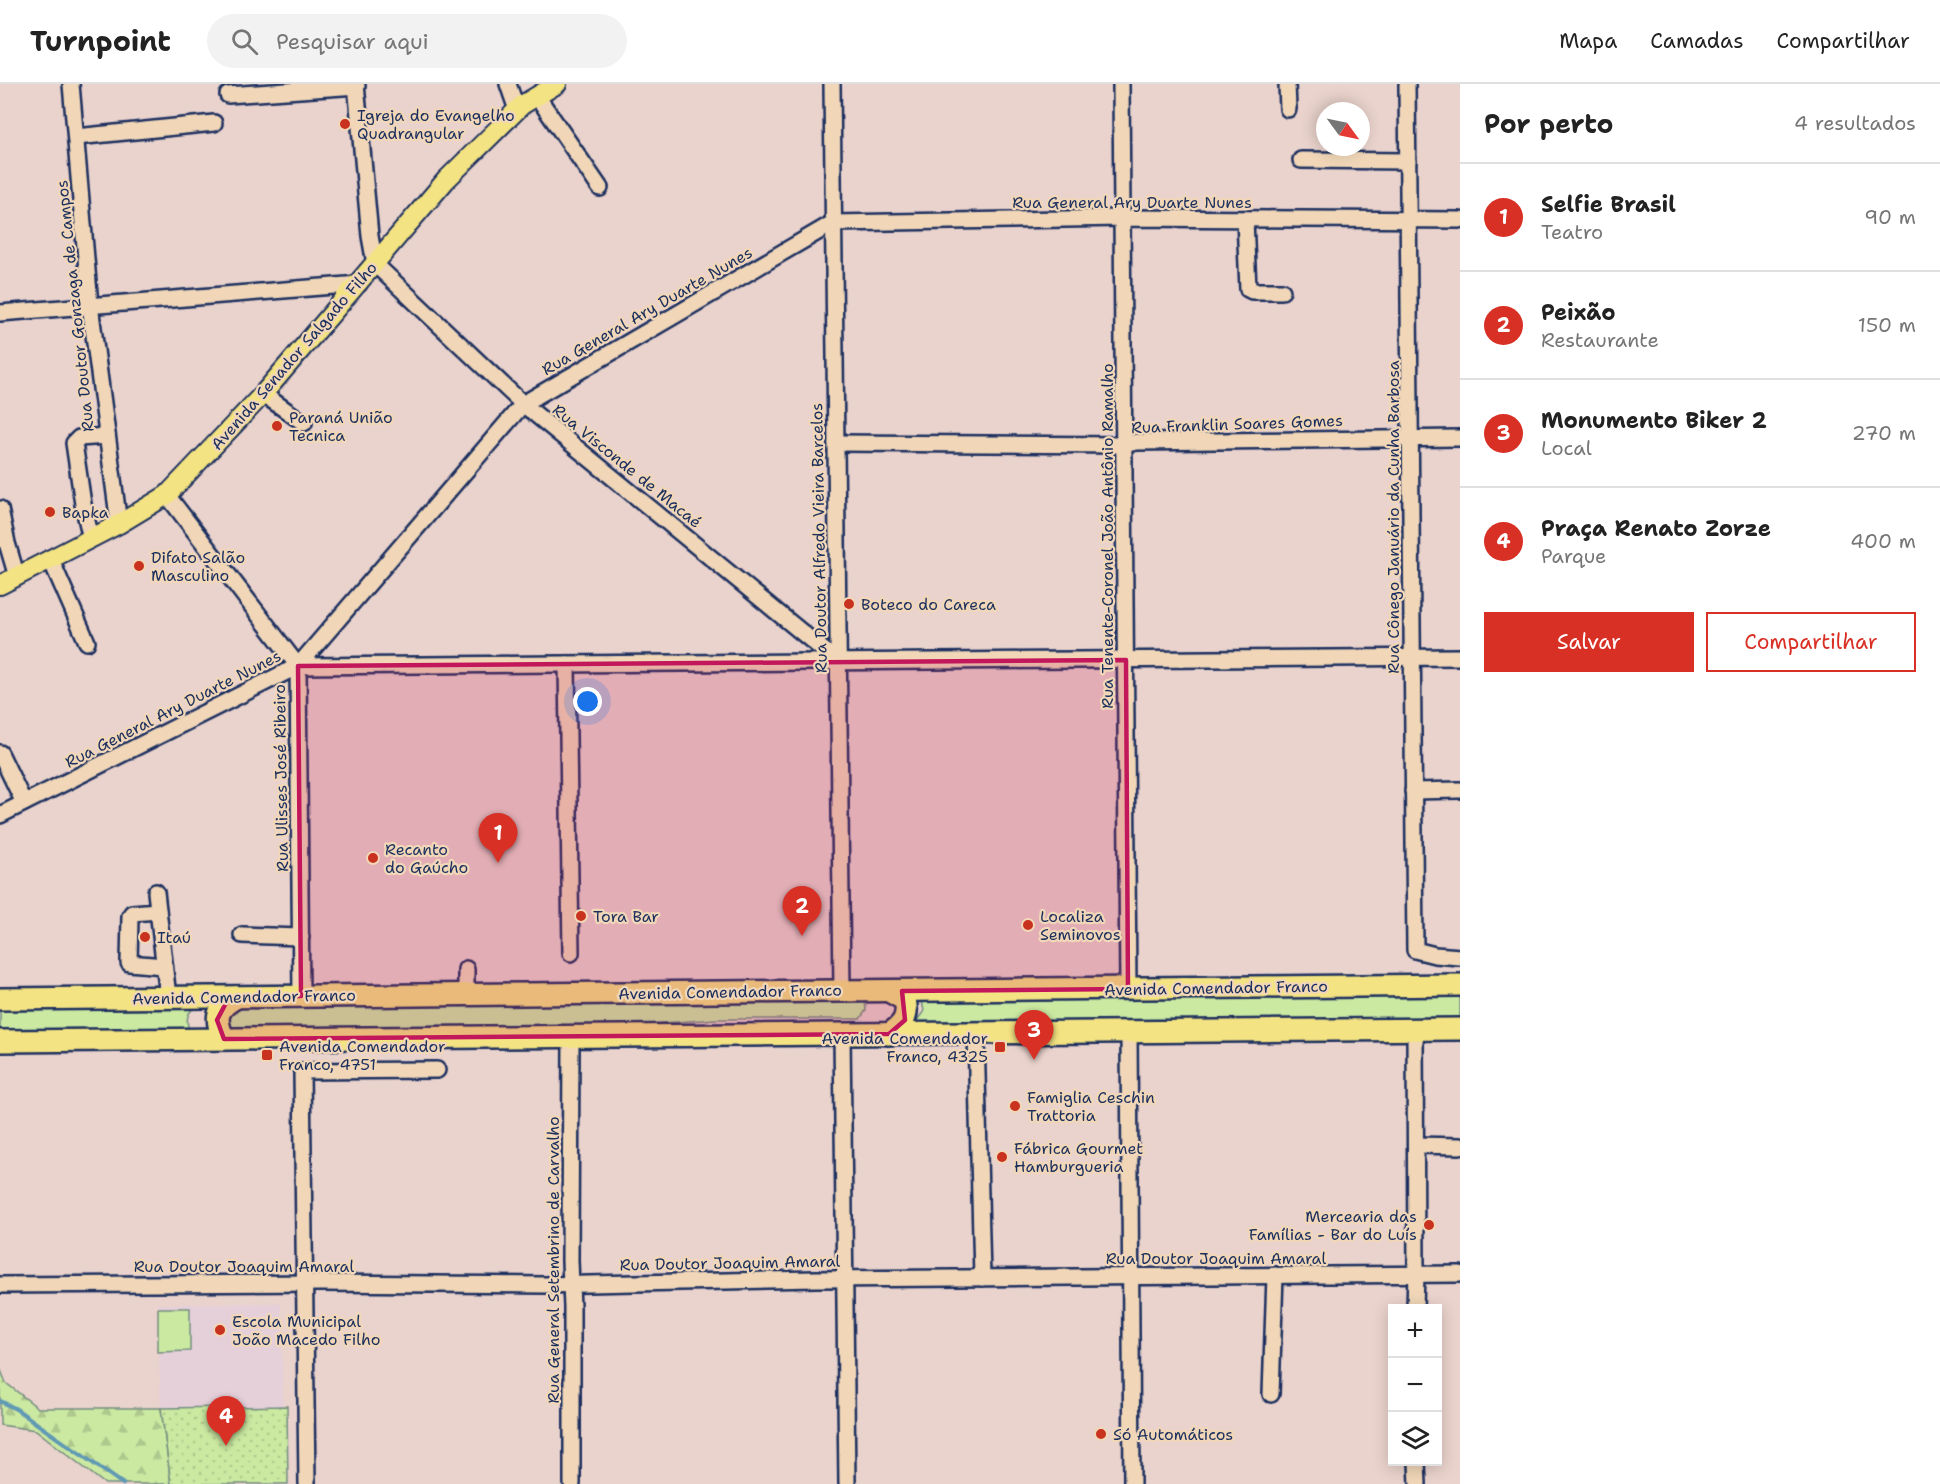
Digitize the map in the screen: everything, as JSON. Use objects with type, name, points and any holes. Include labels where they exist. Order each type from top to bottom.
[{"type":"highway","name":"Avenida Comendador Franco","points":[[0,999],[1460,986]]},
{"type":"highway","points":[[889,991],[905,1000],[907,1010],[905,1020],[889,1034]]},
{"type":"highway","points":[[224,1039],[218,1020],[220,1011],[226,1003],[237,997]]},
{"type":"highway","points":[[0,1041],[1460,1029]]},
{"type":"main road","name":"Avenida Senador Salgado Filho","points":[[0,585],[119,524],[167,495],[263,394],[446,180],[517,110],[556,84]]},
{"type":"street","name":"Rua Doutor Gonzaga de Campos","points":[[71,84],[90,305],[119,524]]},
{"type":"street","points":[[508,84],[517,110]]},
{"type":"street","name":"Rua Doutor Alfredo Vieira Barcelos","points":[[832,84],[842,991]]},
{"type":"street","name":"Rua Tenente-Coronel João Antônio Ramalho","points":[[1121,84],[1128,988]]},
{"type":"street","points":[[1287,84],[1288,109]]},
{"type":"street","name":"Rua Cônego Januário da Cunha Barbosa","points":[[1407,84],[1415,950],[1459,957]]},
{"type":"street","points":[[228,95],[356,85],[370,236],[375,264]]},
{"type":"street","points":[[537,96],[600,188]]},
{"type":"street","points":[[76,137],[214,123]]},
{"type":"street","points":[[1300,159],[1408,161]]},
{"type":"street","name":"Rua General Ary Duarte Nunes","points":[[0,814],[298,666],[523,404],[834,223],[1122,218],[1460,220]]},
{"type":"street","points":[[1245,219],[1248,289],[1282,291]]},
{"type":"street","name":"Rua Visconde de Macaé","points":[[375,264],[523,404],[838,662]]},
{"type":"street","points":[[0,313],[359,284]]},
{"type":"street","points":[[263,394],[304,423]]},
{"type":"street","points":[[91,539],[74,443],[79,438],[108,436]]},
{"type":"street","name":"Rua Franklin Soares Gomes","points":[[836,443],[1124,445],[1148,442],[1460,438]]},
{"type":"street","name":"Rua Ulisses José Ribeiro","points":[[167,495],[298,666],[301,996]]},
{"type":"street","points":[[0,509],[17,577]]},
{"type":"street","points":[[51,560],[87,642]]},
{"type":"street","points":[[298,666],[1460,657]]},
{"type":"street","points":[[567,664],[570,953]]},
{"type":"street","points":[[0,753],[24,803]]},
{"type":"street","points":[[1413,791],[1460,790]]},
{"type":"street","points":[[156,892],[168,998]]},
{"type":"street","points":[[158,911],[132,913],[130,916],[129,963],[164,966]]},
{"type":"street","points":[[242,935],[301,937]]},
{"type":"street","points":[[1459,957],[1460,986]]},
{"type":"street","points":[[466,969],[466,995]]},
{"type":"street","points":[[1415,1030],[1415,1304]]},
{"type":"street","points":[[1129,1032],[1132,1484]]},
{"type":"street","points":[[976,1033],[981,1278]]},
{"type":"street","points":[[842,1034],[847,1484]]},
{"type":"street","name":"Rua General Setembrino de Carvalho","points":[[572,1037],[572,1484]]},
{"type":"street","points":[[307,1484],[302,1071],[437,1070]]},
{"type":"street","points":[[1416,1145],[1460,1146]]},
{"type":"street","name":"Rua Doutor Joaquim Amaral","points":[[0,1286],[305,1283],[571,1285],[845,1279],[1460,1274]]},
{"type":"street","points":[[1271,1394],[1275,1275]]},
{"type":"street","points":[[1417,1466],[1418,1484]]},
{"type":"highlighted area","points":[[1126,660],[1128,989],[902,991],[905,1020],[889,1034],[224,1039],[217,1020],[226,1003],[237,997],[301,996],[298,666]]},
{"type":"shaded area","name":"Escola Municipal João Macedo Filho","points":[[281,1303],[283,1406],[161,1408],[157,1304]]},
{"type":"green space","points":[[1460,996],[1460,1022],[1209,1020],[915,1023],[924,1011],[922,1001]]},
{"type":"green space","points":[[865,1000],[866,1010],[860,1019],[716,1019],[635,1025],[227,1029],[226,1015],[236,1006]]},
{"type":"green space","points":[[198,1005],[188,1015],[189,1030],[0,1032],[0,1007]]},
{"type":"green space","points":[[158,1308],[190,1308],[190,1351],[158,1352]]},
{"type":"green space","points":[[0,1368],[6,1383],[38,1408],[161,1408],[171,1484],[105,1484],[36,1430],[0,1425]]},
{"type":"green space","points":[[287,1406],[288,1484],[171,1484],[161,1408]]},
{"type":"waterway","points":[[0,1401],[16,1409],[123,1484]]},
{"type":"place","name":"Igreja do Evangelho Quadrangular","points":[[345,124]]},
{"type":"place","name":"Paraná União Tecnica","points":[[277,426]]},
{"type":"place","name":"Bapka","points":[[50,512]]},
{"type":"place","name":"Difato Salão Masculino","points":[[139,566]]},
{"type":"place","name":"Boteco do Careca","points":[[849,604]]},
{"type":"place","name":"Recanto do Gaúcho","points":[[373,858]]},
{"type":"place","name":"Selfie Brasil","points":[[498,863]]},
{"type":"place","name":"Tora Bar","points":[[581,916]]},
{"type":"place","name":"Localiza Seminovos","points":[[1028,925]]},
{"type":"place","name":"Peixão","points":[[802,936]]},
{"type":"place","name":"Itaú","points":[[145,937]]},
{"type":"place","name":"Avenida Comendador Franco, 4325","points":[[1000,1047]]},
{"type":"place","name":"Avenida Comendador Franco, 4751","points":[[267,1055]]},
{"type":"place","name":"Monumento Biker 2","points":[[1034,1060]]},
{"type":"place","name":"Famiglia Ceschin Trattoria","points":[[1015,1106]]},
{"type":"place","name":"Fábrica Gourmet Hamburgueria","points":[[1002,1157]]},
{"type":"place","name":"Mercearia das Famílias - Bar do Luís","points":[[1429,1225]]},
{"type":"place","name":"Escola Municipal João Macedo Filho","points":[[220,1330]]},
{"type":"place","name":"Só Automáticos","points":[[1101,1434]]},
{"type":"place","name":"Praça Renato Zorze","points":[[226,1446]]}]
